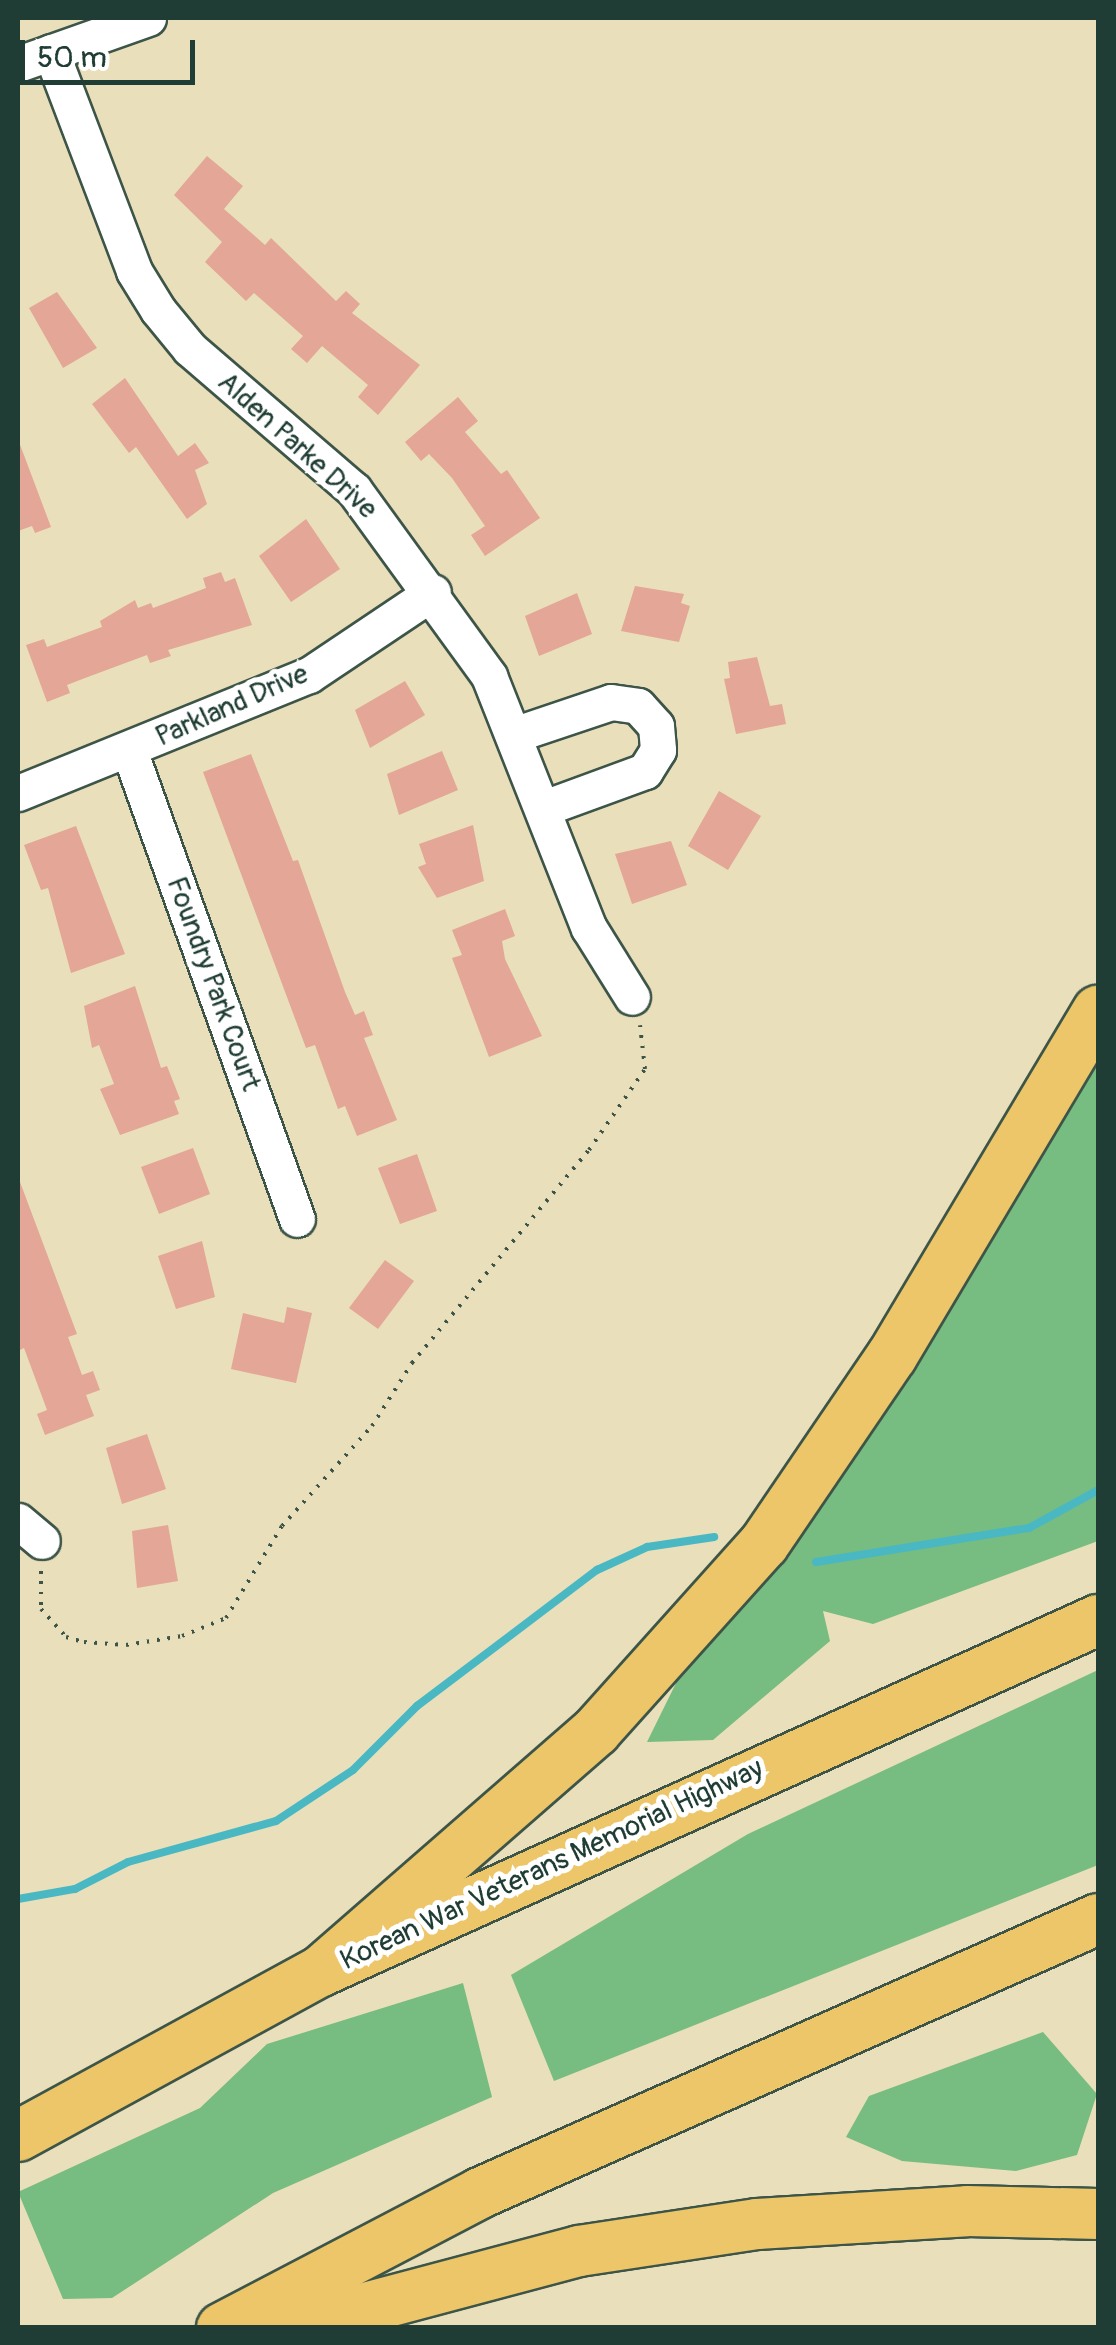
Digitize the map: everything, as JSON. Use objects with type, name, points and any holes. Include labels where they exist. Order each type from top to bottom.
[{"type":"highway","points":[[321,1971],[596,1730],[764,1544],[892,1356],[1098,1012]]},
{"type":"highway","name":"Korean War Veterans Memorial Highway","points":[[18,2136],[321,1971],[1098,1620]]},
{"type":"highway","points":[[222,2328],[480,2193],[1098,1919]]},
{"type":"highway","points":[[290,2328],[541,2260],[721,2230],[967,2211],[1098,2214]]},
{"type":"street","points":[[18,64],[148,18]]},
{"type":"street","name":"Alden Parke Drive","points":[[51,52],[134,271],[158,310],[190,349],[354,490],[433,592],[489,676],[516,734],[600,952],[632,996]]},
{"type":"street","name":"Parkland Drive","points":[[18,793],[309,675],[433,592]]},
{"type":"street","points":[[516,734],[612,702],[638,706],[656,726],[658,750],[645,771],[544,808]]},
{"type":"street","name":"Foundry Park Court","points":[[129,750],[296,1219]]},
{"type":"path","points":[[30,1531],[42,1609],[66,1637],[126,1645],[208,1631],[226,1618],[282,1526],[372,1426],[412,1363],[489,1276],[645,1069],[649,1059],[632,996]]},
{"type":"green space","points":[[1098,1047],[1098,1541],[873,1624],[823,1611],[830,1641],[713,1740],[647,1742],[679,1677],[882,1408]]},
{"type":"green space","points":[[1098,1670],[1098,1865],[554,2081],[511,1975],[748,1834]]},
{"type":"green space","points":[[463,1983],[492,2097],[273,2193],[112,2298],[63,2299],[18,2192],[200,2108],[267,2044]]},
{"type":"green space","points":[[1043,2032],[1097,2094],[1077,2155],[1016,2171],[902,2161],[846,2137],[869,2096]]},
{"type":"building","points":[[207,156],[243,186],[224,209],[265,245],[271,238],[336,301],[346,291],[360,304],[352,313],[420,365],[378,415],[358,397],[368,385],[322,346],[307,363],[291,349],[303,336],[254,293],[246,301],[205,262],[222,242],[174,195]]},
{"type":"building","points":[[57,292],[97,348],[63,368],[29,308]]},
{"type":"building","points":[[125,378],[178,456],[195,443],[209,463],[195,470],[207,504],[187,519],[136,447],[129,453],[92,404]]},
{"type":"building","points":[[458,397],[478,421],[465,432],[501,474],[507,470],[540,518],[485,556],[471,535],[485,526],[452,478],[429,454],[421,461],[405,442]]},
{"type":"building","points":[[19,442],[51,527],[35,533],[32,526],[18,531]]},
{"type":"building","points":[[306,519],[340,569],[291,602],[259,556]]},
{"type":"building","points":[[221,572],[225,582],[235,578],[252,625],[168,650],[171,656],[150,663],[147,655],[85,678],[67,685],[70,693],[47,702],[26,645],[44,639],[47,647],[102,627],[100,621],[135,600],[138,608],[151,603],[153,608],[206,588],[203,578]]},
{"type":"building","points":[[635,586],[684,594],[681,603],[690,606],[679,642],[621,631]]},
{"type":"building","points":[[577,593],[592,634],[539,656],[525,616]]},
{"type":"building","points":[[757,657],[770,706],[782,704],[786,724],[736,734],[724,679],[730,678],[728,662]]},
{"type":"building","points":[[405,681],[425,715],[370,748],[355,710]]},
{"type":"building","points":[[442,751],[458,790],[399,815],[387,774]]},
{"type":"building","points":[[251,754],[293,861],[298,860],[355,1015],[364,1011],[373,1035],[364,1038],[397,1120],[357,1136],[345,1106],[338,1109],[315,1045],[306,1048],[203,772]]},
{"type":"building","points":[[719,791],[761,816],[728,870],[688,846]]},
{"type":"building","points":[[473,825],[484,881],[437,898],[418,867],[426,864],[419,844]]},
{"type":"building","points":[[76,826],[125,954],[71,973],[48,888],[41,890],[24,845]]},
{"type":"building","points":[[671,841],[687,885],[632,904],[615,854]]},
{"type":"building","points":[[505,909],[515,936],[502,941],[505,959],[542,1036],[489,1057],[452,958],[462,955],[452,930]]},
{"type":"building","points":[[135,986],[161,1068],[167,1066],[180,1099],[174,1101],[179,1114],[120,1135],[100,1089],[114,1084],[99,1045],[92,1048],[84,1006]]},
{"type":"building","points":[[193,1148],[210,1194],[159,1214],[141,1167]]},
{"type":"building","points":[[417,1154],[437,1211],[400,1224],[378,1168]]},
{"type":"building","points":[[20,1182],[77,1334],[68,1337],[82,1375],[93,1371],[100,1390],[86,1395],[94,1416],[45,1435],[37,1414],[47,1410],[24,1348],[18,1351]]},
{"type":"building","points":[[202,1241],[215,1297],[176,1309],[158,1256]]},
{"type":"building","points":[[385,1260],[414,1281],[378,1329],[349,1308]]},
{"type":"building","points":[[287,1307],[312,1313],[296,1383],[231,1369],[243,1313],[284,1323]]},
{"type":"building","points":[[147,1434],[166,1489],[122,1504],[106,1448]]},
{"type":"building","points":[[168,1525],[178,1581],[137,1588],[132,1531]]},
{"type":"waterway","points":[[816,1562],[1029,1528],[1098,1490]]},
{"type":"waterway","points":[[18,1899],[75,1889],[128,1862],[276,1821],[353,1770],[417,1706],[597,1570],[647,1547],[714,1537]]}]
